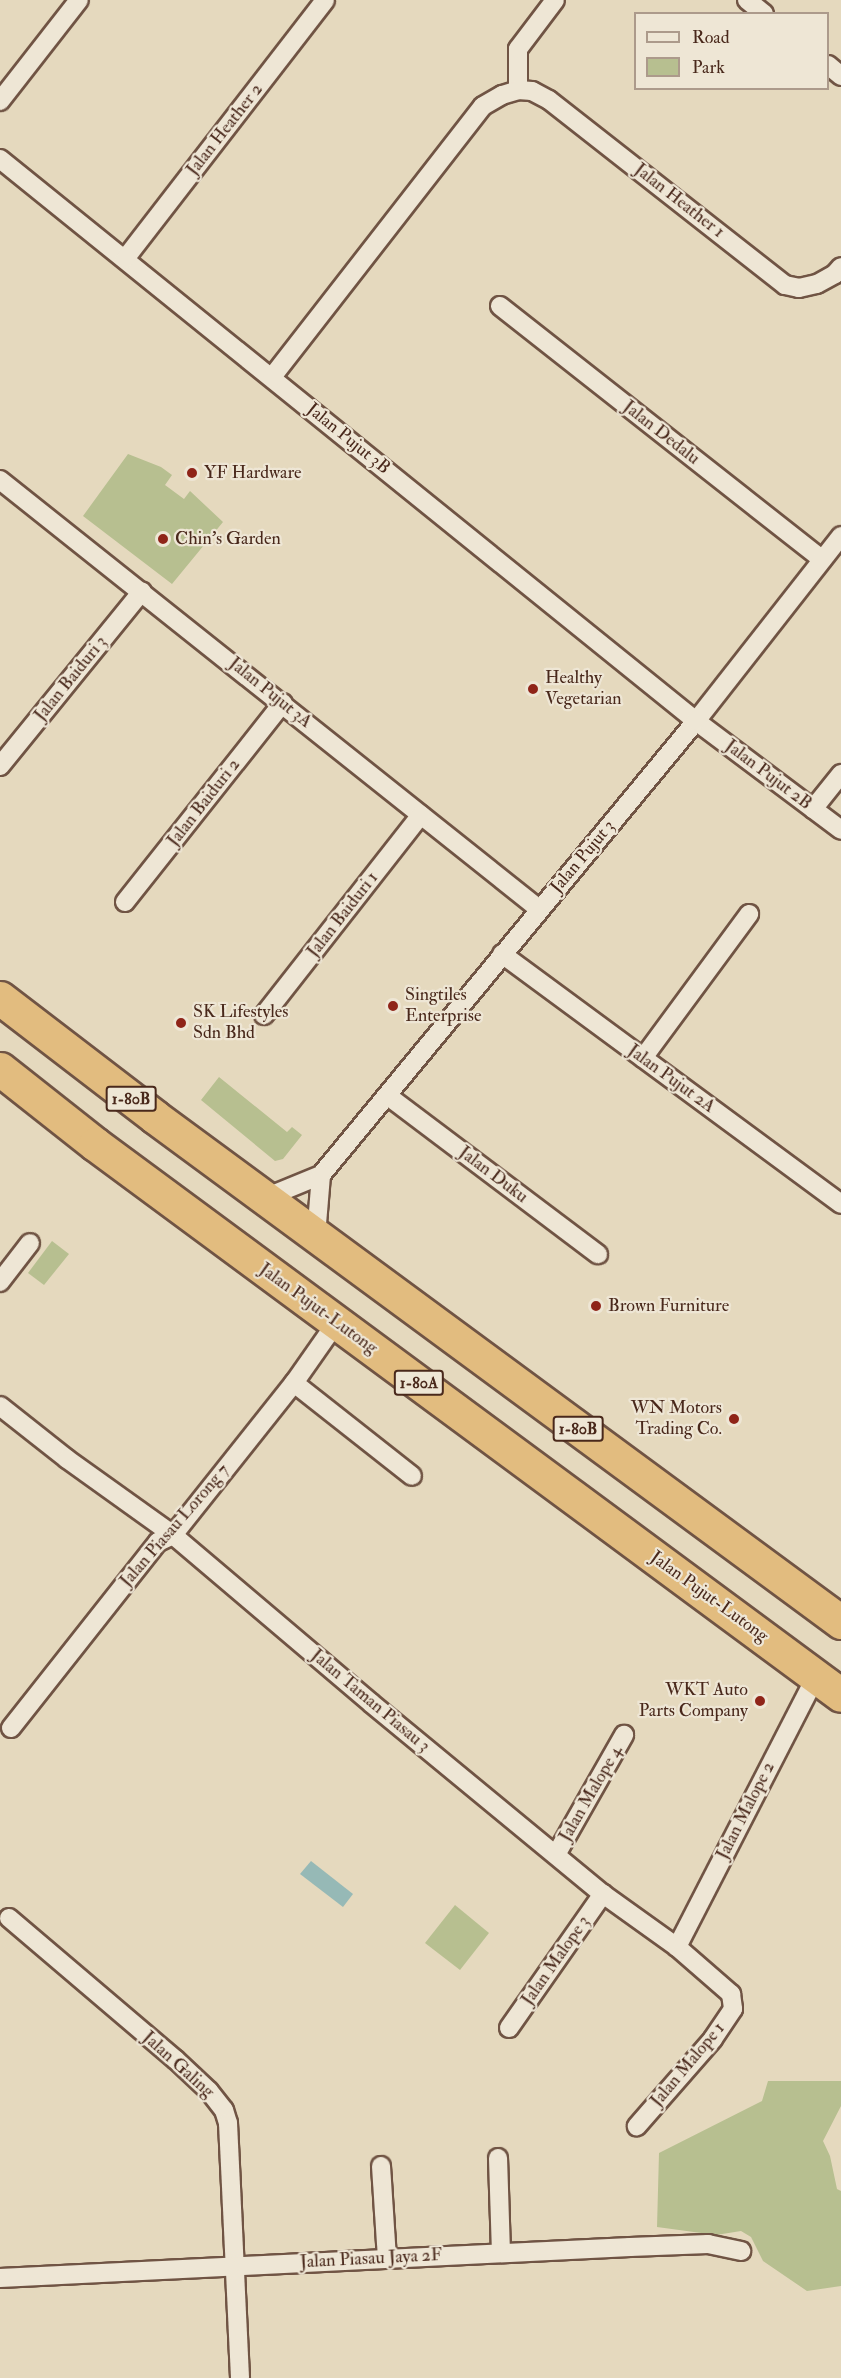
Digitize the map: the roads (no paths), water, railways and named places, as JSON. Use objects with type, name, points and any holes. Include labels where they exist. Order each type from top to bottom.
[{"type":"highway","name":"1-80B","points":[[0,998],[316,1236],[841,1622]]},
{"type":"highway","name":"Jalan Pujut-Lutong","points":[[0,1069],[95,1144],[828,1685]]},
{"type":"street","points":[[0,101],[79,0]]},
{"type":"street","name":"Jalan Heather 2","points":[[125,259],[325,0]]},
{"type":"street","points":[[272,377],[483,106],[501,95],[518,90],[518,49],[555,0]]},
{"type":"street","points":[[747,0],[762,12]]},
{"type":"street","points":[[829,66],[841,76]]},
{"type":"street","name":"Jalan Heather 1","points":[[518,90],[532,91],[549,100],[785,285],[799,288],[818,284],[835,274],[841,267]]},
{"type":"street","name":"Jalan Pujut 3B","points":[[0,159],[696,721]]},
{"type":"street","name":"Jalan Dedalu","points":[[500,306],[822,559]]},
{"type":"street","name":"Jalan Pujut 3A","points":[[0,480],[539,909]]},
{"type":"street","name":"Jalan Pujut 3","points":[[265,1198],[296,1187],[321,1174],[696,721],[841,536]]},
{"type":"street","name":"Jalan Baiduri 3","points":[[0,766],[142,591]]},
{"type":"street","name":"Jalan Baiduri 2","points":[[125,902],[283,703]]},
{"type":"street","name":"Jalan Pujut 2B","points":[[696,721],[841,830]]},
{"type":"street","points":[[813,809],[841,774]]},
{"type":"street","name":"Jalan Baiduri 1","points":[[264,1015],[421,815]]},
{"type":"street","points":[[643,1058],[749,914]]},
{"type":"street","name":"Jalan Pujut 2A","points":[[502,954],[841,1204]]},
{"type":"street","name":"Jalan Duku","points":[[387,1096],[598,1254]]},
{"type":"street","points":[[316,1236],[321,1174]]},
{"type":"street","points":[[0,1282],[30,1243]]},
{"type":"street","name":"Jalan Piasau Lorong 7","points":[[11,1728],[158,1542],[173,1535],[294,1383],[336,1323]]},
{"type":"street","points":[[294,1383],[412,1476]]},
{"type":"street","name":"Jalan Taman Piasau 3","points":[[0,1406],[67,1459],[173,1535],[371,1703],[557,1853],[603,1894],[677,1947],[731,1994],[734,2001]]},
{"type":"street","name":"Jalan Malope 2","points":[[677,1947],[828,1685]]},
{"type":"street","name":"Jalan Malope 4","points":[[557,1853],[624,1735]]},
{"type":"street","name":"Jalan Malope 3","points":[[509,2028],[603,1894]]},
{"type":"street","name":"Jalan Galing","points":[[9,1918],[176,2060],[209,2091],[224,2110],[228,2123],[240,2378]]},
{"type":"street","name":"Jalan Malope 1","points":[[637,2127],[713,2039],[733,2009],[734,2001]]},
{"type":"street","points":[[498,2158],[501,2251]]},
{"type":"street","points":[[381,2166],[387,2258]]},
{"type":"street","name":"Jalan Piasau Jaya 2F","points":[[0,2278],[501,2251],[708,2244],[741,2251]]},
{"type":"water","points":[[311,1861],[353,1894],[343,1907],[300,1874]]},
{"type":"place","name":"YF Hardware","points":[[192,473]]},
{"type":"place","name":"Chin's Garden","points":[[163,539]]},
{"type":"place","name":"Healthy Vegetarian","points":[[533,689]]},
{"type":"place","name":"Singtiles Enterprise","points":[[393,1006]]},
{"type":"place","name":"SK Lifestyles Sdn Bhd","points":[[181,1023]]},
{"type":"place","name":"Brown Furniture","points":[[596,1306]]},
{"type":"place","name":"WN Motors Trading Co.","points":[[734,1419]]},
{"type":"place","name":"WKT Auto Parts Company","points":[[760,1701]]}]
